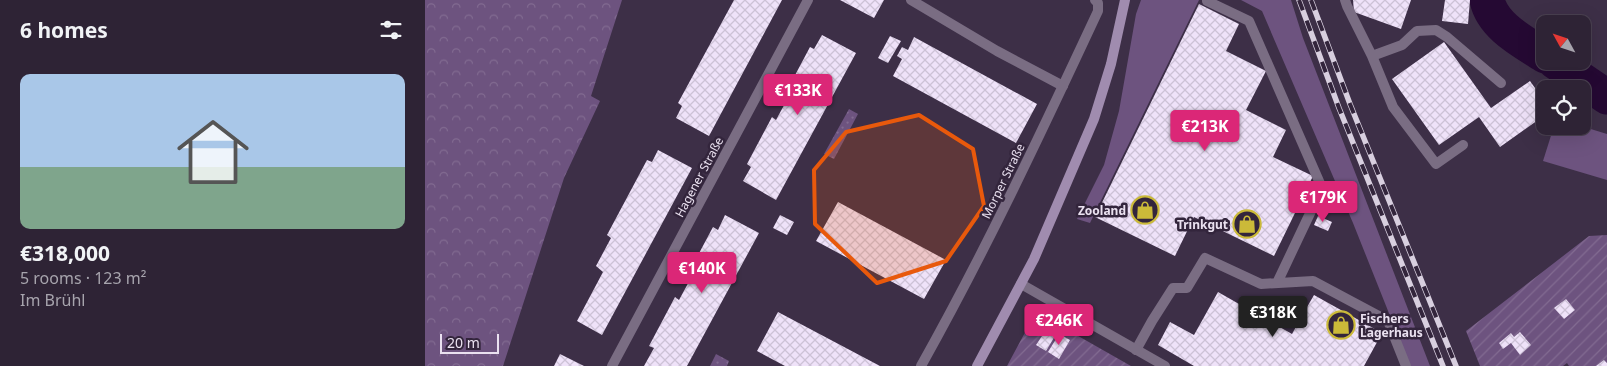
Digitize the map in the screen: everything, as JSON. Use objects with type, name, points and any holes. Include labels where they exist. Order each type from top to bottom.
[{"type":"main road","points":[[977,366],[1021,284],[1057,208],[1095,119],[1111,64],[1125,0]]},
{"type":"street","name":"Hagener Straße","points":[[612,366],[808,0]]},
{"type":"street","points":[[911,0],[997,51],[1063,86]]},
{"type":"street","points":[[1345,0],[1372,56],[1393,107],[1436,164],[1463,145]]},
{"type":"street","name":"Morper Straße","points":[[921,366],[986,245],[1063,86],[1098,11],[1096,1]]},
{"type":"street","points":[[1207,1],[1249,21],[1321,188],[1277,283]]},
{"type":"street","points":[[1372,56],[1402,44],[1417,31],[1436,30],[1447,37],[1501,83]]},
{"type":"street","points":[[1136,350],[1173,288],[1187,288],[1205,258],[1261,284],[1313,280],[1388,321],[1406,366]]},
{"type":"street","points":[[1021,284],[1165,366]]},
{"type":"highlighted area","points":[[919,115],[973,149],[984,206],[946,261],[877,283],[815,224],[814,170],[846,132]]},
{"type":"green space","points":[[425,0],[622,0],[591,96],[600,101],[564,178],[503,366],[425,366]]},
{"type":"green space","points":[[1141,0],[1199,0],[1090,223],[1077,219],[1104,165],[1119,111],[1136,14]]},
{"type":"green space","points":[[1241,0],[1291,0],[1303,38],[1430,366],[1410,366],[1353,223],[1262,11]]},
{"type":"green space","points":[[849,109],[858,114],[834,159],[824,154]]},
{"type":"green space","points":[[1591,129],[1607,134],[1607,180],[1543,161],[1551,135],[1591,135]]},
{"type":"green space","points":[[1607,235],[1607,366],[1569,366],[1567,363],[1563,366],[1480,366],[1466,331],[1589,236]]},
{"type":"green space","points":[[1036,312],[1131,366],[1007,366]]},
{"type":"green space","points":[[716,354],[729,361],[727,366],[710,366]]},
{"type":"building","points":[[734,0],[782,0],[709,136],[676,118],[682,106],[678,103]]},
{"type":"building","points":[[840,0],[884,0],[874,18]]},
{"type":"building","points":[[1353,0],[1411,0],[1401,29],[1354,12]]},
{"type":"building","points":[[1445,0],[1470,0],[1468,24],[1442,21]]},
{"type":"building","points":[[1199,4],[1239,24],[1226,51],[1266,71],[1246,110],[1286,130],[1273,157],[1313,176],[1274,256],[1194,217],[1175,256],[1095,217]]},
{"type":"building","points":[[822,35],[856,53],[776,200],[743,181],[751,167],[747,164],[772,117],[776,120],[789,96],[785,94],[810,47],[814,49]]},
{"type":"building","points":[[890,36],[901,41],[888,63],[878,58]]},
{"type":"building","points":[[914,37],[1037,104],[1016,143],[893,76],[902,59],[897,56],[902,47],[908,50]]},
{"type":"building","points":[[1444,42],[1491,108],[1530,81],[1536,89],[1536,121],[1500,147],[1479,117],[1439,145],[1392,79]]},
{"type":"building","points":[[658,150],[692,168],[602,335],[577,321],[603,272],[596,266],[611,238],[607,235],[647,160],[652,162]]},
{"type":"building","points":[[838,202],[946,260],[924,299],[816,241]]},
{"type":"building","points":[[725,215],[759,233],[687,366],[644,366],[654,348],[649,346],[675,297],[679,300],[692,276],[688,274],[713,227],[718,230]]},
{"type":"building","points":[[780,215],[794,222],[787,235],[773,228]]},
{"type":"building","points":[[1318,216],[1332,222],[1328,231],[1314,225]]},
{"type":"building","points":[[1218,292],[1292,334],[1298,323],[1295,321],[1296,318],[1299,321],[1314,295],[1382,333],[1364,366],[1194,366],[1158,345],[1170,322],[1194,335]]},
{"type":"building","points":[[1566,299],[1575,310],[1564,319],[1554,308]]},
{"type":"building","points":[[778,312],[880,366],[785,366],[757,351]]},
{"type":"building","points":[[1056,323],[1061,326],[1046,351],[1036,345],[1042,336],[1039,334],[1042,331],[1044,332],[1047,327],[1052,330]]},
{"type":"building","points":[[1520,332],[1531,345],[1520,355],[1511,343],[1503,349],[1499,343],[1511,333],[1514,337]]},
{"type":"building","points":[[1059,334],[1070,340],[1059,359],[1048,352]]},
{"type":"building","points":[[560,354],[584,366],[554,366]]},
{"type":"building","points":[[1604,360],[1607,366],[1596,366]]},
{"type":"waterway","points":[[1487,0],[1490,10],[1502,26],[1536,50]]},
{"type":"waterway","points":[[1567,70],[1607,97]]},
{"type":"railway","points":[[1299,0],[1339,108],[1443,366]]},
{"type":"railway","points":[[1311,0],[1350,104],[1456,366]]},
{"type":"place","name":"Zooland","points":[[1145,210]]},
{"type":"place","name":"Trinkgut","points":[[1247,224]]},
{"type":"place","name":"Fischers Lagerhaus","points":[[1341,325]]}]
